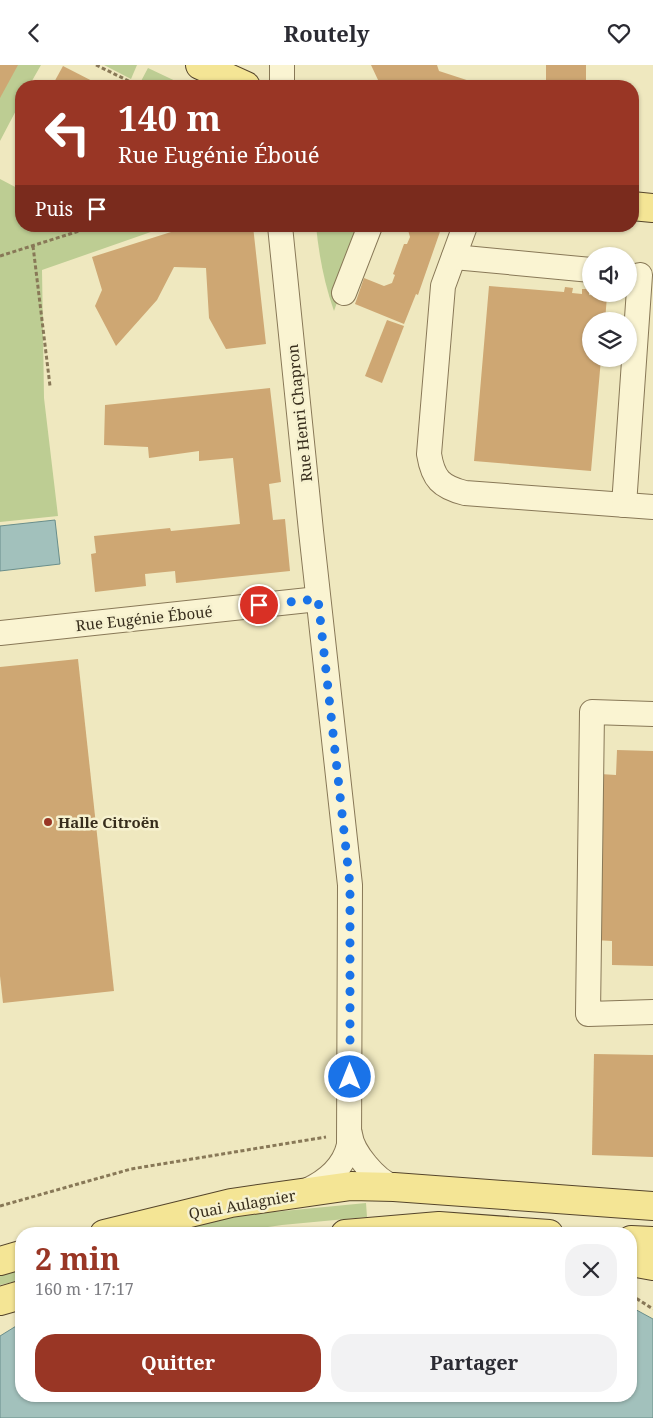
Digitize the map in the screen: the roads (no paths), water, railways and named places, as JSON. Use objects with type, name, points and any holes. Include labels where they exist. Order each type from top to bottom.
[{"type":"main road","points":[[200,65],[233,80]]},
{"type":"main road","points":[[639,207],[653,208]]},
{"type":"main road","name":"Quai Aulagnier","points":[[133,1227],[231,1203],[351,1186],[394,1187],[535,1197]]},
{"type":"main road","points":[[535,1197],[653,1206]]},
{"type":"main road","points":[[535,1197],[653,1221]]},
{"type":"main road","points":[[440,1226],[445,1227]]},
{"type":"main road","points":[[428,1227],[454,1227]]},
{"type":"main road","points":[[637,1240],[653,1241]]},
{"type":"main road","points":[[0,1261],[15,1257]]},
{"type":"main road","points":[[637,1263],[653,1266]]},
{"type":"main road","points":[[0,1301],[15,1297]]},
{"type":"street","points":[[282,65],[282,80]]},
{"type":"street","name":"Rue Henri Chapron","points":[[281,232],[318,599],[350,885],[350,1134]]},
{"type":"street","points":[[344,293],[368,232]]},
{"type":"street","points":[[463,232],[443,286],[429,454],[431,470],[440,482],[452,490],[465,493],[653,507]]},
{"type":"street","points":[[454,257],[582,269]]},
{"type":"street","points":[[624,505],[640,275]]},
{"type":"street","name":"Rue Eugénie Éboué","points":[[0,633],[318,599]]},
{"type":"street","points":[[653,714],[592,713],[588,1013],[653,1012]]},
{"type":"street","points":[[350,1134],[352,1143],[366,1165],[381,1180],[394,1187]]},
{"type":"street","points":[[300,1193],[320,1184],[333,1174],[348,1149],[350,1134]]},
{"type":"water","points":[[55,520],[60,564],[0,571],[0,526]]},
{"type":"water","points":[[637,1310],[653,1319],[653,1418],[0,1418],[0,1336],[15,1327],[15,1402],[637,1402]]},
{"type":"place","name":"Halle Citroën","points":[[48,822]]}]
